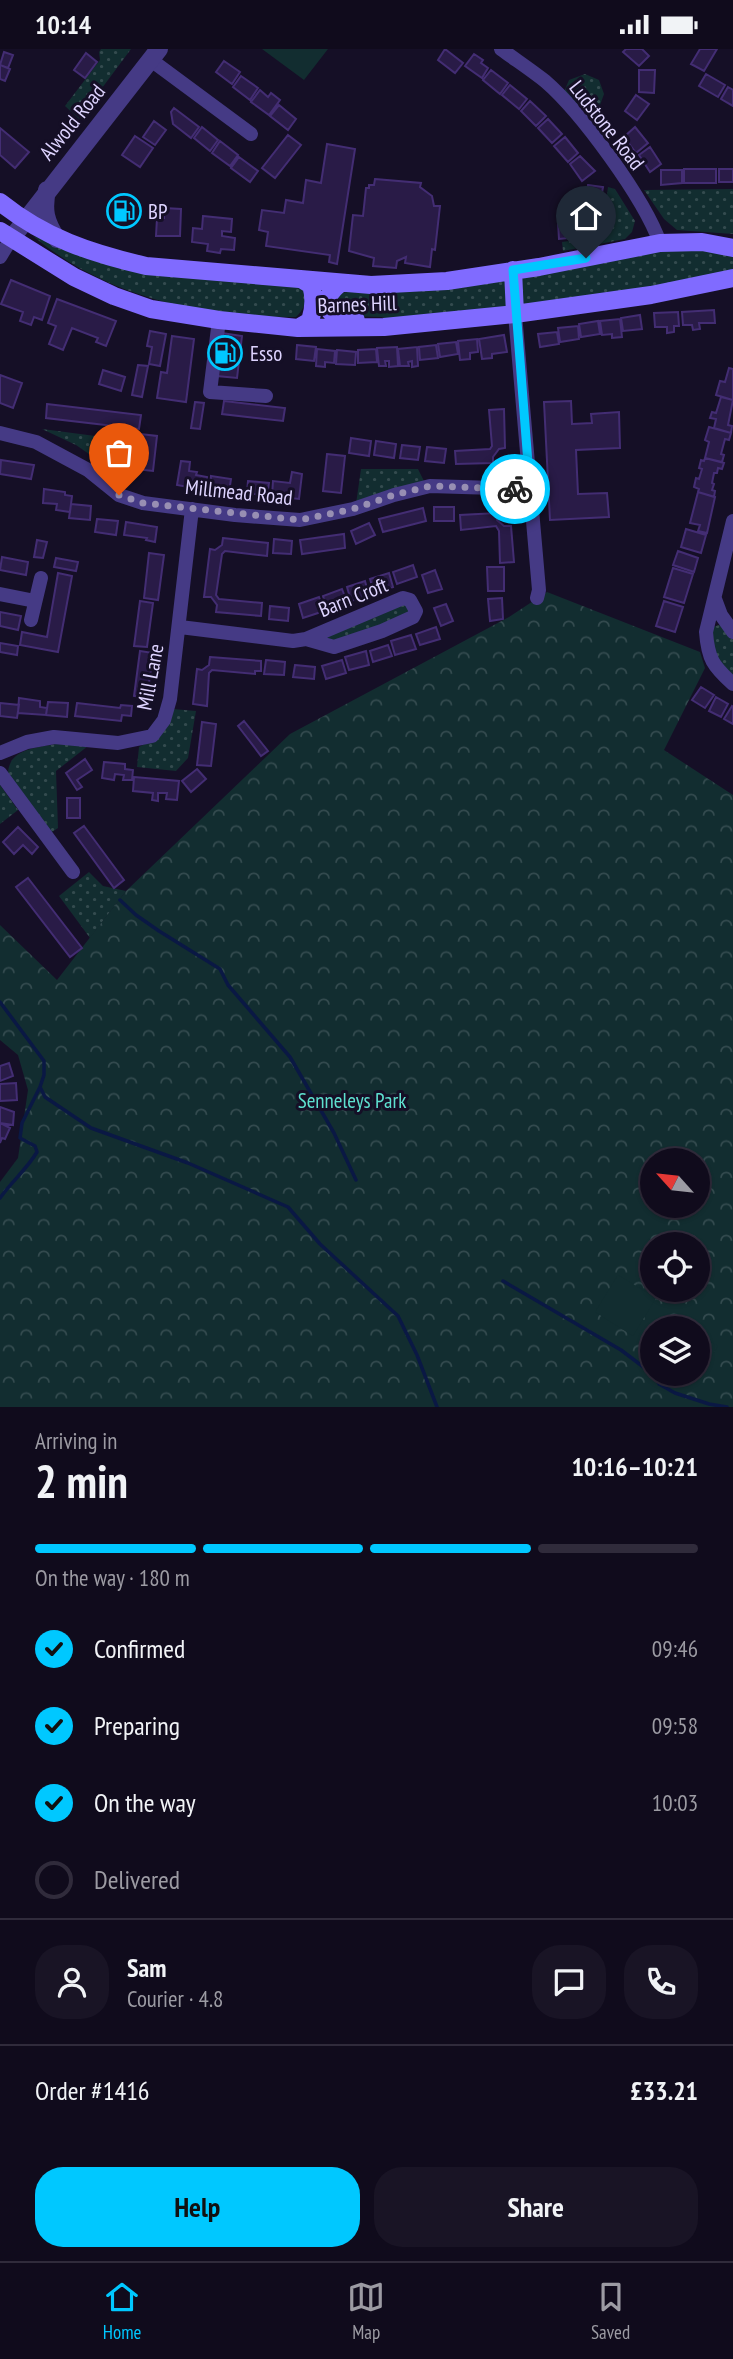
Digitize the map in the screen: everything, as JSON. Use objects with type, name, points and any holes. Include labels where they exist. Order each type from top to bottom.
[{"type":"main road","name":"Barnes Hill","points":[[0,202],[23,221],[57,239],[146,266],[371,285],[447,281],[660,243],[702,242],[733,248]]},
{"type":"main road","name":"Barnes Hill","points":[[5,235],[74,277],[114,296],[151,309],[219,320],[298,328],[384,327],[515,314],[651,295],[733,278]]},
{"type":"main road","points":[[513,270],[515,314]]},
{"type":"main road","points":[[298,328],[310,321],[313,312],[314,295],[311,285],[303,280]]},
{"type":"main road","points":[[341,283],[329,297],[327,307],[331,315],[342,321],[376,320],[384,327]]},
{"type":"street","name":"Ludstone Road","points":[[501,49],[546,83],[585,124],[641,206],[660,243]]},
{"type":"street","points":[[155,55],[251,134]]},
{"type":"street","name":"Alwold Road","points":[[5,235],[23,221],[155,55]]},
{"type":"street","name":"Alwold Road","points":[[47,190],[44,207],[46,223],[57,239]]},
{"type":"street","points":[[0,257],[5,235]]},
{"type":"street","points":[[515,314],[539,590],[537,598]]},
{"type":"street","points":[[219,320],[210,392],[266,396]]},
{"type":"street","name":"Millmead Road","points":[[0,433],[36,442],[88,470],[119,495],[143,503],[192,509],[300,520],[353,509],[430,486],[530,489]]},
{"type":"street","name":"Mill Lane","points":[[0,753],[54,737],[118,743],[152,736],[164,720],[170,699],[192,509]]},
{"type":"street","points":[[733,521],[706,632],[707,651],[712,663],[733,684]]},
{"type":"street","points":[[31,621],[41,577]]},
{"type":"street","points":[[0,594],[35,601]]},
{"type":"street","points":[[714,597],[721,615],[733,632]]},
{"type":"street","name":"Barn Croft","points":[[180,627],[293,641],[306,639],[403,598],[410,600],[416,611],[413,617],[382,632],[334,647],[306,639]]},
{"type":"street","points":[[0,773],[73,872]]},
{"type":"green space","points":[[101,49],[131,49],[79,119],[65,106],[100,60]]},
{"type":"green space","points":[[262,49],[328,49],[304,80]]},
{"type":"green space","points":[[585,74],[599,80],[604,94],[600,105],[583,113],[564,92],[569,80]]},
{"type":"green space","points":[[608,187],[615,189],[635,221],[632,232],[625,239],[563,251],[562,242],[601,236]]},
{"type":"green space","points":[[733,189],[733,234],[677,230],[664,219],[644,190]]},
{"type":"green space","points":[[33,236],[109,261],[299,284],[305,291],[304,305],[296,317],[261,316],[191,308],[157,300],[92,275]]},
{"type":"green space","points":[[668,248],[733,253],[733,273],[633,292],[391,322],[382,317],[342,316],[333,299],[340,293]]},
{"type":"green space","points":[[42,429],[126,440],[122,477],[76,445]]},
{"type":"green space","points":[[361,469],[418,469],[425,483],[356,504]]},
{"type":"green space","name":"Senneleys Park","points":[[547,592],[700,652],[705,668],[664,750],[733,795],[733,1407],[0,1407],[0,1182],[18,1158],[28,1090],[18,1055],[0,1040],[0,925],[57,980],[126,891],[290,734],[509,617]]},
{"type":"green space","points":[[405,601],[415,611],[334,644],[312,638]]},
{"type":"green space","points":[[713,627],[726,627],[733,639],[733,675],[726,673],[708,645]]},
{"type":"green space","points":[[173,709],[196,711],[188,758],[176,771],[137,767],[139,747],[156,738]]},
{"type":"green space","points":[[56,744],[88,746],[56,771],[58,828],[49,834],[8,776],[12,760],[17,755]]},
{"type":"green space","points":[[0,785],[18,810],[0,824]]},
{"type":"green space","points":[[89,872],[103,886],[126,891],[90,938],[59,896]]},
{"type":"green space","points":[[618,1275],[640,1288],[640,1302],[654,1302],[645,1316],[640,1316],[640,1324],[633,1336],[595,1312]]},
{"type":"green space","points":[[710,1341],[718,1346],[710,1359]]},
{"type":"building","points":[[445,49],[463,63],[455,73],[438,60]]},
{"type":"building","points":[[626,49],[642,49],[649,56],[639,66],[623,52]]},
{"type":"building","points":[[700,49],[717,49],[704,71],[691,64]]},
{"type":"building","points":[[4,52],[13,55],[8,68],[0,65]]},
{"type":"building","points":[[86,53],[97,62],[85,78],[74,70]]},
{"type":"building","points":[[474,54],[483,60],[481,63],[488,68],[482,78],[465,66]]},
{"type":"building","points":[[224,61],[240,72],[232,84],[216,72]]},
{"type":"building","points":[[0,65],[10,69],[5,81],[0,79]]},
{"type":"building","points":[[491,70],[508,83],[500,94],[483,80]]},
{"type":"building","points":[[639,70],[655,70],[654,93],[639,92]]},
{"type":"building","points":[[706,74],[725,85],[718,97],[699,86]]},
{"type":"building","points":[[241,76],[258,88],[250,100],[233,87]]},
{"type":"building","points":[[510,85],[527,99],[519,109],[502,95]]},
{"type":"building","points":[[728,87],[733,90],[733,106],[721,99]]},
{"type":"building","points":[[260,90],[268,97],[271,93],[280,100],[269,115],[251,102]]},
{"type":"building","points":[[636,95],[649,104],[637,120],[625,111]]},
{"type":"building","points":[[530,101],[546,116],[536,126],[521,111]]},
{"type":"building","points":[[279,105],[296,119],[288,130],[270,116]]},
{"type":"building","points":[[174,108],[199,127],[191,138],[173,124],[171,112]]},
{"type":"building","points":[[548,119],[562,134],[552,143],[538,128]]},
{"type":"building","points":[[154,121],[166,130],[155,145],[143,137]]},
{"type":"building","points":[[202,127],[218,140],[210,151],[194,138]]},
{"type":"building","points":[[635,127],[648,143],[636,153],[624,137]]},
{"type":"building","points":[[0,128],[29,152],[15,168],[0,155]]},
{"type":"building","points":[[288,135],[301,145],[275,178],[262,168]]},
{"type":"building","points":[[135,136],[153,148],[140,167],[122,155]]},
{"type":"building","points":[[565,137],[578,153],[568,162],[554,146]]},
{"type":"building","points":[[220,141],[238,155],[230,166],[212,153]]},
{"type":"building","points":[[327,144],[355,149],[337,264],[329,262],[330,255],[266,246],[268,232],[259,230],[262,210],[284,213],[286,200],[303,203],[306,180],[321,183]]},
{"type":"building","points":[[650,147],[661,164],[650,172],[639,155]]},
{"type":"building","points":[[580,156],[595,171],[582,181],[570,164]]},
{"type":"building","points":[[239,157],[258,171],[250,182],[231,168]]},
{"type":"building","points":[[684,169],[716,169],[716,183],[684,183]]},
{"type":"building","points":[[719,169],[733,169],[733,182],[719,182]]},
{"type":"building","points":[[661,170],[682,170],[682,183],[661,185]]},
{"type":"building","points":[[375,179],[421,183],[420,187],[432,196],[434,206],[440,206],[435,250],[432,249],[430,267],[405,263],[406,257],[397,261],[396,268],[373,266],[374,258],[349,251],[353,215],[363,216],[366,188],[374,185]]},
{"type":"building","points":[[588,185],[603,187],[598,215],[601,216],[599,227],[583,226]]},
{"type":"building","points":[[164,208],[181,209],[180,236],[156,236],[157,218],[164,218]]},
{"type":"building","points":[[203,216],[232,219],[231,232],[222,231],[222,236],[235,238],[234,250],[221,249],[220,253],[207,251],[208,244],[192,242],[193,228],[202,229]]},
{"type":"building","points":[[576,220],[578,237],[559,239],[558,222]]},
{"type":"building","points":[[11,280],[50,296],[42,320],[34,317],[31,325],[20,321],[23,312],[1,304]]},
{"type":"building","points":[[57,299],[116,321],[106,346],[96,342],[98,338],[72,328],[63,350],[49,344],[56,326],[48,323]]},
{"type":"building","points":[[714,310],[715,323],[699,323],[700,329],[693,330],[692,325],[683,325],[682,312]]},
{"type":"building","points":[[678,312],[679,326],[674,326],[674,332],[667,333],[667,327],[655,327],[654,313]]},
{"type":"building","points":[[640,315],[642,329],[623,331],[621,318]]},
{"type":"building","points":[[620,319],[622,337],[602,335],[600,321]]},
{"type":"building","points":[[598,321],[600,334],[581,337],[579,324]]},
{"type":"building","points":[[578,326],[579,339],[560,342],[558,328]]},
{"type":"building","points":[[150,331],[166,334],[160,366],[149,364],[152,347],[147,346]]},
{"type":"building","points":[[557,332],[559,344],[540,347],[538,334]]},
{"type":"building","points":[[222,333],[242,336],[237,378],[217,376]]},
{"type":"building","points":[[504,335],[507,352],[492,354],[492,358],[482,359],[479,339]]},
{"type":"building","points":[[172,336],[194,339],[186,402],[157,398],[161,372],[167,373]]},
{"type":"building","points":[[477,339],[478,352],[470,353],[470,359],[460,360],[458,341]]},
{"type":"building","points":[[456,342],[458,354],[440,357],[438,344]]},
{"type":"building","points":[[297,345],[316,347],[314,361],[296,359]]},
{"type":"building","points":[[436,345],[438,358],[420,360],[419,347]]},
{"type":"building","points":[[397,347],[398,366],[389,367],[389,361],[385,361],[386,366],[379,366],[377,348]]},
{"type":"building","points":[[417,347],[418,366],[412,367],[412,361],[408,362],[409,366],[400,366],[398,349]]},
{"type":"building","points":[[317,349],[335,351],[334,363],[325,362],[325,367],[316,366]]},
{"type":"building","points":[[376,349],[377,362],[358,363],[358,350]]},
{"type":"building","points":[[337,350],[356,352],[355,365],[336,364]]},
{"type":"building","points":[[138,365],[148,366],[142,397],[132,395]]},
{"type":"building","points":[[729,368],[733,369],[733,400],[716,395],[720,381],[725,382]]},
{"type":"building","points":[[103,370],[125,377],[121,391],[99,384]]},
{"type":"building","points":[[0,375],[22,383],[13,408],[0,403]]},
{"type":"building","points":[[721,397],[733,400],[728,425],[732,426],[731,433],[714,428],[716,419],[710,418],[712,412],[716,413]]},
{"type":"building","points":[[224,401],[285,408],[283,421],[222,414]]},
{"type":"building","points":[[571,401],[572,424],[592,423],[591,414],[619,412],[620,448],[576,450],[578,494],[607,493],[609,517],[550,520],[544,402]]},
{"type":"building","points":[[195,402],[204,403],[200,429],[191,428]]},
{"type":"building","points":[[47,404],[141,415],[139,429],[46,418]]},
{"type":"building","points":[[504,409],[505,448],[499,449],[493,457],[493,463],[456,464],[455,451],[490,449],[489,410]]},
{"type":"building","points":[[709,427],[731,433],[729,440],[725,439],[722,462],[705,458],[709,442],[705,440]]},
{"type":"building","points":[[140,434],[157,436],[153,471],[136,469]]},
{"type":"building","points":[[351,438],[371,441],[369,456],[349,453]]},
{"type":"building","points":[[376,441],[396,444],[394,458],[374,455]]},
{"type":"building","points":[[402,445],[420,447],[418,460],[400,458]]},
{"type":"building","points":[[427,447],[446,449],[444,463],[425,461]]},
{"type":"building","points":[[327,454],[345,456],[341,493],[323,491]]},
{"type":"building","points":[[705,458],[724,463],[722,469],[718,468],[717,473],[714,473],[714,497],[698,492],[699,489],[694,487],[702,469],[699,468],[701,460],[704,461]]},
{"type":"building","points":[[1,460],[34,465],[31,479],[0,474]]},
{"type":"building","points":[[181,461],[190,462],[189,471],[207,477],[205,490],[177,485]]},
{"type":"building","points":[[292,472],[302,474],[299,499],[272,496],[273,481],[290,483]]},
{"type":"building","points":[[211,476],[231,479],[229,492],[210,489]]},
{"type":"building","points":[[248,481],[269,483],[267,496],[247,493]]},
{"type":"building","points":[[44,489],[65,492],[65,495],[72,496],[70,512],[56,510],[57,504],[43,503]]},
{"type":"building","points":[[698,492],[715,497],[707,533],[698,531],[700,525],[690,523]]},
{"type":"building","points":[[71,504],[91,506],[90,520],[69,518]]},
{"type":"building","points":[[434,507],[454,507],[454,521],[434,521]]},
{"type":"building","points":[[423,508],[426,521],[383,532],[379,519]]},
{"type":"building","points":[[497,513],[497,520],[504,526],[511,526],[514,562],[500,563],[499,531],[496,526],[461,530],[460,515]]},
{"type":"building","points":[[97,519],[118,521],[116,535],[95,532]]},
{"type":"building","points":[[126,522],[157,527],[155,542],[146,540],[147,538],[124,535]]},
{"type":"building","points":[[369,523],[375,535],[356,544],[351,531]]},
{"type":"building","points":[[686,529],[706,535],[701,553],[681,547]]},
{"type":"building","points":[[344,534],[345,548],[302,554],[300,540]]},
{"type":"building","points":[[223,538],[268,543],[267,556],[225,551],[222,554],[216,595],[219,599],[262,603],[261,616],[216,612],[217,605],[211,597],[204,597],[210,549],[215,550],[222,545]]},
{"type":"building","points":[[274,539],[292,541],[291,554],[273,553]]},
{"type":"building","points":[[37,540],[47,542],[43,558],[34,557]]},
{"type":"building","points":[[678,551],[698,558],[694,572],[673,565]]},
{"type":"building","points":[[149,553],[164,555],[158,600],[144,598]]},
{"type":"building","points":[[2,557],[28,562],[26,575],[0,570]]},
{"type":"building","points":[[56,558],[78,562],[76,571],[54,567]]},
{"type":"building","points":[[413,565],[417,577],[397,584],[393,572]]},
{"type":"building","points":[[487,567],[504,567],[504,591],[488,591]]},
{"type":"building","points":[[673,568],[693,574],[684,603],[664,597]]},
{"type":"building","points":[[435,570],[442,589],[428,593],[422,575]]},
{"type":"building","points":[[58,573],[72,576],[58,652],[20,645],[22,632],[47,637]]},
{"type":"building","points":[[389,573],[393,587],[374,593],[370,579]]},
{"type":"building","points":[[365,581],[369,596],[351,601],[347,587]]},
{"type":"building","points":[[342,589],[347,602],[327,609],[323,596]]},
{"type":"building","points":[[319,597],[324,611],[303,618],[299,604]]},
{"type":"building","points":[[502,598],[503,619],[490,621],[488,599]]},
{"type":"building","points":[[140,601],[153,603],[147,647],[134,646]]},
{"type":"building","points":[[664,601],[683,607],[675,632],[656,626]]},
{"type":"building","points":[[446,604],[453,621],[441,626],[434,608]]},
{"type":"building","points":[[270,606],[289,608],[288,621],[269,619]]},
{"type":"building","points":[[0,612],[21,616],[18,630],[0,626]]},
{"type":"building","points":[[436,627],[440,639],[420,645],[416,634]]},
{"type":"building","points":[[411,635],[416,649],[395,655],[391,641]]},
{"type":"building","points":[[0,643],[18,646],[17,655],[0,652]]},
{"type":"building","points":[[388,645],[392,656],[373,662],[370,651]]},
{"type":"building","points":[[140,651],[153,653],[147,698],[134,696]]},
{"type":"building","points":[[366,651],[369,665],[349,670],[345,657]]},
{"type":"building","points":[[210,657],[261,661],[261,671],[255,671],[255,674],[212,670],[209,673],[207,706],[193,704],[197,669],[202,670],[209,665]]},
{"type":"building","points":[[266,660],[285,662],[284,675],[264,674]]},
{"type":"building","points":[[342,660],[346,673],[326,679],[322,666]]},
{"type":"building","points":[[295,665],[315,667],[314,679],[293,677]]},
{"type":"building","points":[[701,687],[714,695],[705,708],[692,700]]},
{"type":"building","points":[[716,697],[728,704],[721,717],[709,711]]},
{"type":"building","points":[[19,698],[40,701],[40,707],[47,708],[46,715],[18,713]]},
{"type":"building","points":[[48,702],[68,703],[67,717],[46,715]]},
{"type":"building","points":[[0,703],[19,705],[17,718],[0,716]]},
{"type":"building","points":[[77,703],[120,708],[121,705],[132,706],[131,716],[122,715],[121,721],[75,716]]},
{"type":"building","points":[[733,707],[733,724],[724,719]]},
{"type":"building","points":[[244,721],[268,751],[261,756],[238,726]]},
{"type":"building","points":[[202,722],[216,724],[211,766],[197,765]]},
{"type":"building","points":[[85,759],[92,770],[77,780],[82,787],[77,790],[66,773]]},
{"type":"building","points":[[104,762],[125,764],[125,769],[133,770],[132,780],[123,780],[124,775],[115,774],[114,780],[102,778]]},
{"type":"building","points":[[197,769],[206,779],[191,792],[182,781]]},
{"type":"building","points":[[134,777],[179,781],[177,800],[166,799],[167,793],[158,793],[158,801],[152,800],[153,793],[133,791]]},
{"type":"building","points":[[67,798],[80,798],[80,818],[67,818]]},
{"type":"building","points":[[84,826],[124,880],[114,888],[74,833]]},
{"type":"building","points":[[18,827],[38,847],[32,854],[23,845],[14,854],[3,842]]},
{"type":"building","points":[[28,878],[82,948],[70,957],[16,887]]},
{"type":"building","points":[[9,1063],[13,1076],[0,1081],[0,1066]]},
{"type":"building","points":[[16,1083],[17,1100],[0,1101],[0,1084]]},
{"type":"building","points":[[0,1107],[14,1112],[13,1125],[0,1123]]},
{"type":"building","points":[[0,1123],[10,1128],[0,1143]]},
{"type":"waterway","points":[[120,900],[159,931],[220,969],[228,985],[290,1057],[334,1133],[356,1180]]},
{"type":"waterway","points":[[0,1002],[44,1061],[44,1075],[40,1087],[45,1097],[91,1128],[188,1163],[288,1207],[320,1244],[398,1316],[417,1355],[437,1407]]},
{"type":"waterway","points":[[0,1198],[37,1152],[35,1146],[20,1138],[22,1123],[40,1087]]},
{"type":"waterway","points":[[503,1281],[621,1350],[654,1375],[659,1384],[675,1393],[727,1407]]},
{"type":"way so far","points":[[119,495],[143,503],[300,520],[353,509],[430,486],[515,489]]},
{"type":"place","name":"BP","points":[[124,211]]},
{"type":"place","name":"Esso","points":[[225,353]]},
{"type":"route","points":[[515,489],[530,489],[513,270],[586,258]]}]
